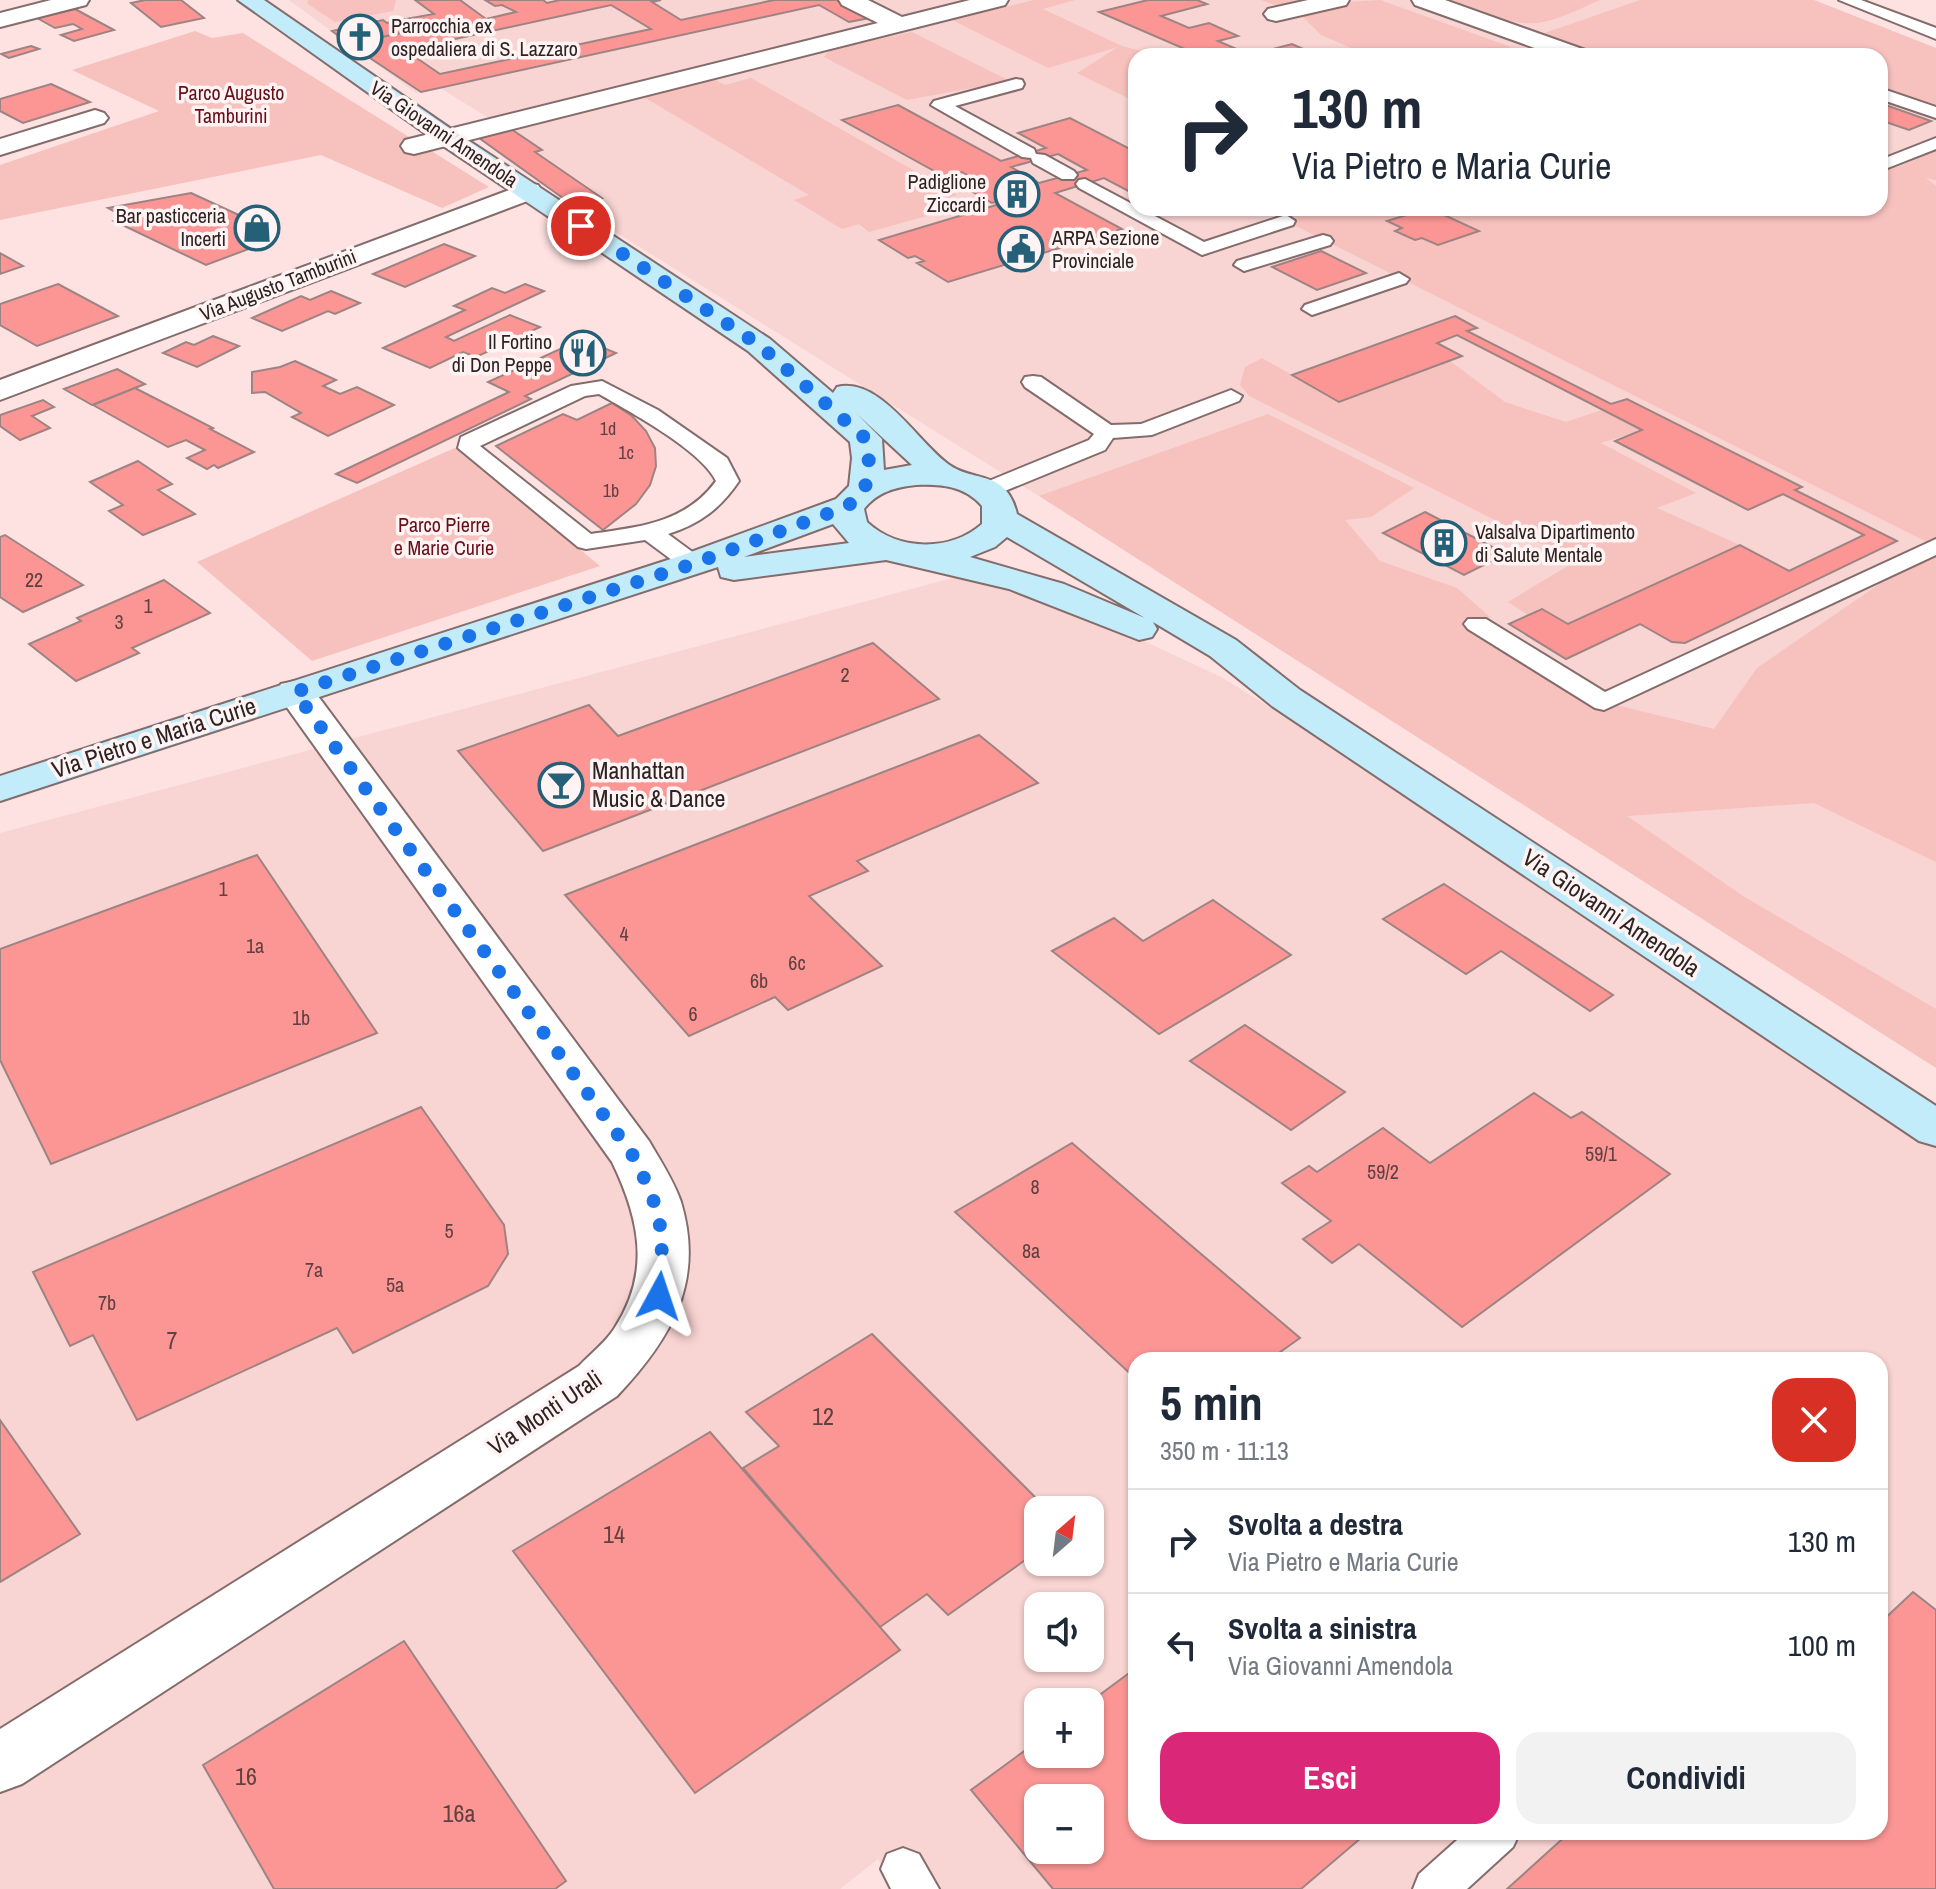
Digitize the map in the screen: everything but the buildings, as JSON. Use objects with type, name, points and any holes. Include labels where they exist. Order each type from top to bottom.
[{"type":"main road","name":"Via Giovanni Amendola","points":[[249,0],[445,136],[759,345],[826,379],[881,416],[942,476]]},
{"type":"main road","name":"Via Giovanni Amendola","points":[[759,345],[866,439],[869,458],[847,519],[853,531],[866,542],[1040,585],[1081,601],[1286,698]]},
{"type":"main road","name":"Via Giovanni Amendola","points":[[856,498],[900,477],[942,476],[975,484],[994,504],[1223,648],[1286,698],[1936,1129]]},
{"type":"main road","name":"Via Pietro e Maria Curie","points":[[0,789],[693,564],[856,498]]},
{"type":"main road","points":[[902,552],[965,548],[983,540],[996,530],[994,504]]},
{"type":"main road","name":"Via Pietro e Maria Curie","points":[[629,585],[902,552]]},
{"type":"street","points":[[0,20],[78,0]]},
{"type":"street","points":[[850,0],[898,24]]},
{"type":"street","points":[[414,146],[997,0]]},
{"type":"street","points":[[1276,14],[1338,0]]},
{"type":"street","points":[[1423,0],[1558,48]]},
{"type":"street","points":[[0,147],[95,118]]},
{"type":"street","name":"Via Augusto Tamburini","points":[[0,364],[14,385],[528,191]]},
{"type":"street","name":"Via Monti Urali","points":[[0,1763],[598,1381],[631,1347],[659,1296],[664,1240],[655,1199],[632,1154],[295,692]]},
{"type":"lane","points":[[1847,0],[1936,34]]},
{"type":"lane","points":[[1016,84],[940,105],[1128,208]]},
{"type":"lane","points":[[1888,96],[1936,113]]},
{"type":"lane","points":[[1888,163],[1936,143]]},
{"type":"lane","points":[[1142,216],[1202,249],[1286,221]]},
{"type":"lane","points":[[1244,265],[1323,241]]},
{"type":"lane","points":[[1312,309],[1399,279]]},
{"type":"lane","points":[[1033,382],[1106,432],[1144,430],[1231,396]]},
{"type":"lane","points":[[650,532],[697,517],[728,481],[719,463],[650,415],[602,387],[579,391],[469,442],[469,448],[586,542],[650,532],[693,564]]},
{"type":"lane","points":[[994,504],[1097,445],[1106,432]]},
{"type":"lane","points":[[1477,624],[1604,702],[1936,546]]},
{"type":"lane","points":[[1435,1889],[1489,1840]]},
{"type":"shaded area","points":[[289,0],[1803,0],[1936,54],[1936,1067],[1318,670],[574,206],[476,137],[505,128],[440,88],[416,93]]},
{"type":"shaded area","points":[[964,575],[1012,584],[1084,613],[1221,677],[1936,1119],[1936,1889],[895,1889],[878,1859],[840,1889],[0,1889],[0,833]]},
{"type":"green space","points":[[308,0],[396,0],[393,11],[335,22],[308,4]]},
{"type":"green space","points":[[1034,0],[1075,0],[1043,9],[1130,48],[1128,98],[1077,73],[1118,47],[1048,68],[952,20]]},
{"type":"green space","points":[[1261,0],[1309,0],[1295,5],[1380,0],[1511,47],[1351,48],[1321,35],[1291,5],[1281,7]]},
{"type":"green space","points":[[1450,0],[1600,0],[1547,21],[1523,23],[1498,18]]},
{"type":"green space","points":[[1640,0],[1814,0],[1936,48],[1936,108],[1888,91],[1888,48],[1576,48],[1539,35]]},
{"type":"green space","name":"Parco Augusto Tamburini","points":[[195,31],[212,38],[243,33],[489,187],[442,208],[321,155],[0,220],[0,165],[159,111],[72,70]]},
{"type":"green space","points":[[912,32],[1010,81],[907,100],[824,57],[829,50]]},
{"type":"green space","points":[[706,75],[725,85],[751,78],[957,195],[937,201],[952,209],[869,232],[859,224],[842,229],[794,200],[809,195],[637,93]]},
{"type":"green space","points":[[1936,151],[1936,180],[1926,178],[1936,186],[1936,862],[1814,803],[1627,816],[1743,896],[1936,1009],[1936,1068],[1039,496],[1268,414],[1414,488],[1371,517],[1345,520],[1380,561],[1457,588],[1490,617],[1478,623],[1604,702],[1714,729],[1757,668],[1935,546],[1276,216],[1888,216],[1888,163],[1898,167]]},
{"type":"green space","points":[[1262,358],[1340,402],[1450,361],[1505,402],[1566,422],[1602,410],[1642,430],[1601,443],[1696,493],[1657,508],[1740,545],[1568,624],[1542,609],[1528,615],[1508,602],[1576,561],[1249,396],[1240,385],[1245,367]]},
{"type":"green space","name":"Parco Pierre e Marie Curie","points":[[457,447],[600,566],[312,661],[197,562]]},
{"type":"place","name":"Parrocchia ex ospedaliera di S. Lazzaro","points":[[360,37]]},
{"type":"place","name":"Padiglione Ziccardi","points":[[1017,194]]},
{"type":"place","name":"Bar pasticceria Incerti","points":[[257,228]]},
{"type":"place","name":"ARPA Sezione Provinciale","points":[[1021,249]]},
{"type":"place","name":"Il Fortino di Don Peppe","points":[[583,353]]},
{"type":"place","name":"Valsalva Dipartimento di Salute Mentale","points":[[1444,543]]},
{"type":"place","name":"Manhattan Music & Dance","points":[[561,785]]},
{"type":"route","points":[[581,226],[759,345],[842,416],[866,439],[869,458],[865,489],[848,506],[693,564],[295,692],[632,1154],[655,1199],[664,1240],[659,1296]]}]
